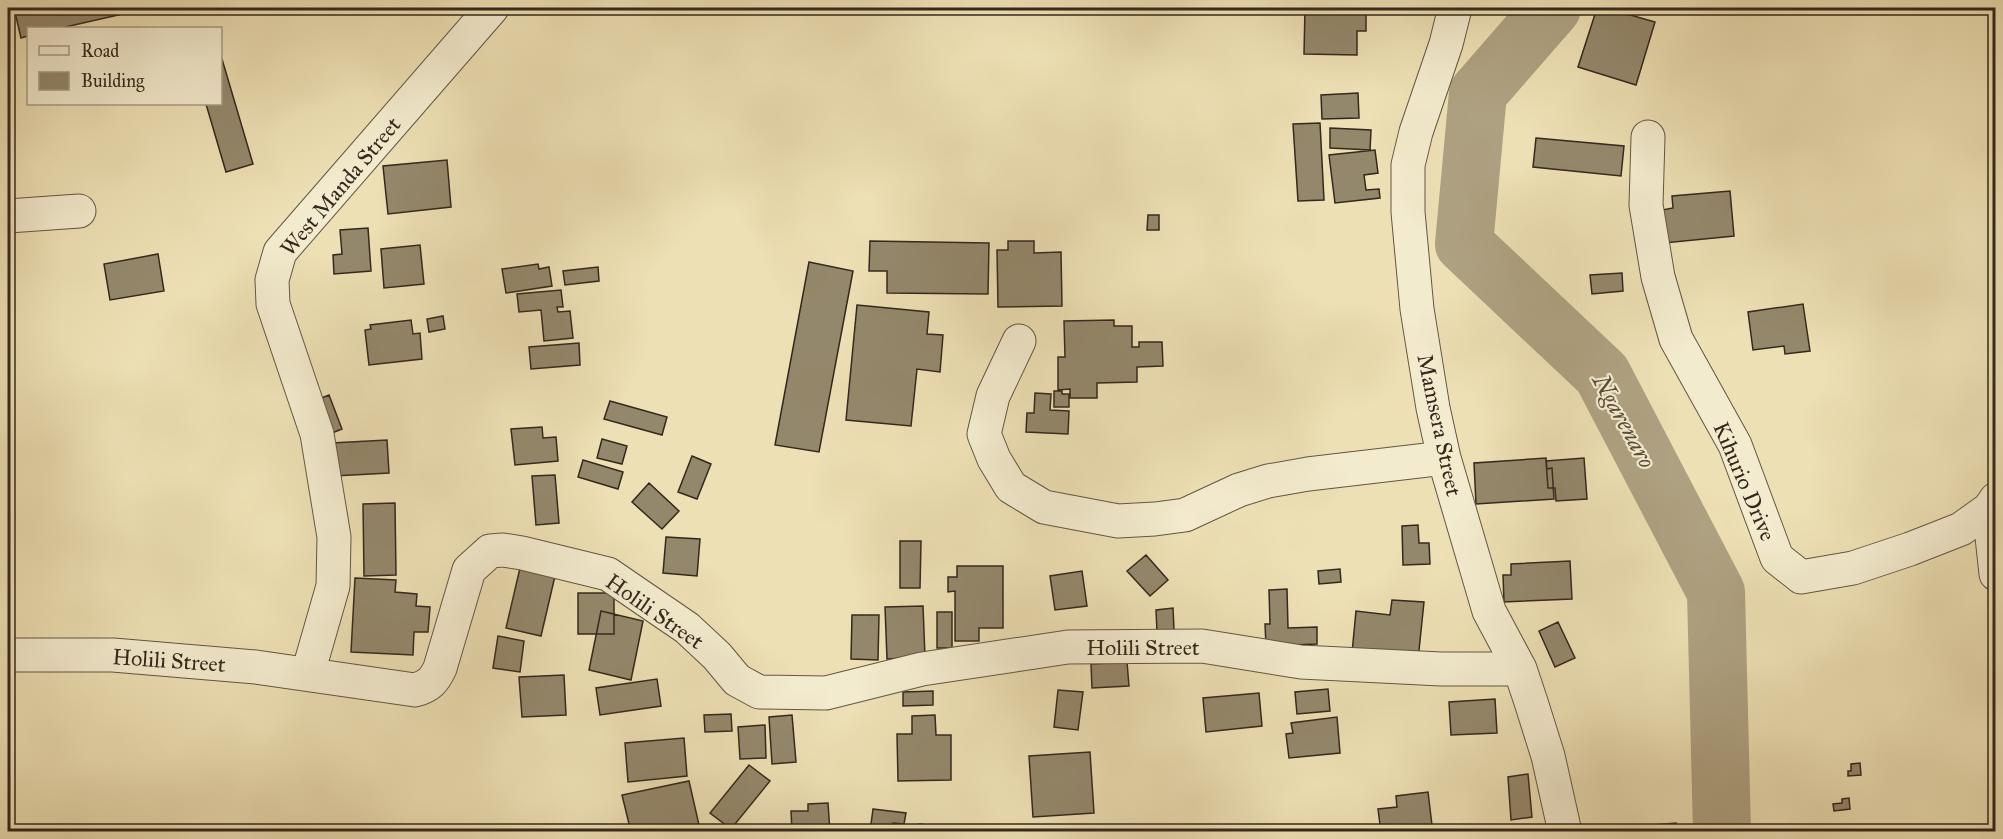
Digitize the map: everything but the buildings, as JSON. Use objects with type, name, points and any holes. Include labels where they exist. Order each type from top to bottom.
[{"type":"street","name":"West Manda Street","points":[[308,673],[333,586],[334,537],[316,434],[273,304],[272,280],[280,252],[492,8]]},
{"type":"street","name":"Mamsera Street","points":[[1455,8],[1446,44],[1416,132],[1408,165],[1408,212],[1417,309],[1433,408],[1444,458],[1489,611],[1520,669],[1548,756],[1565,831]]},
{"type":"street","name":"Kihurio Drive","points":[[1648,137],[1646,205],[1658,277],[1676,339],[1735,445],[1777,558],[1801,577],[1853,568],[1960,529],[1992,504]]},
{"type":"street","points":[[8,216],[79,211]]},
{"type":"street","points":[[1020,341],[993,396],[984,434],[994,459],[1011,487],[1044,507],[1118,521],[1155,519],[1185,515],[1239,490],[1268,481],[1444,458]]},
{"type":"street","points":[[1992,504],[1995,574]]},
{"type":"street","name":"Holili Street","points":[[8,655],[113,655],[308,673],[415,690],[435,680],[469,570],[490,551],[503,550],[608,574],[687,628],[717,656],[737,680],[759,692],[826,693],[922,669],[1068,647],[1202,646],[1301,662],[1441,669],[1520,669]]},
{"type":"waterway","name":"Ngarenaro","points":[[1552,8],[1478,93],[1464,244],[1602,374],[1716,592],[1722,832]]}]
